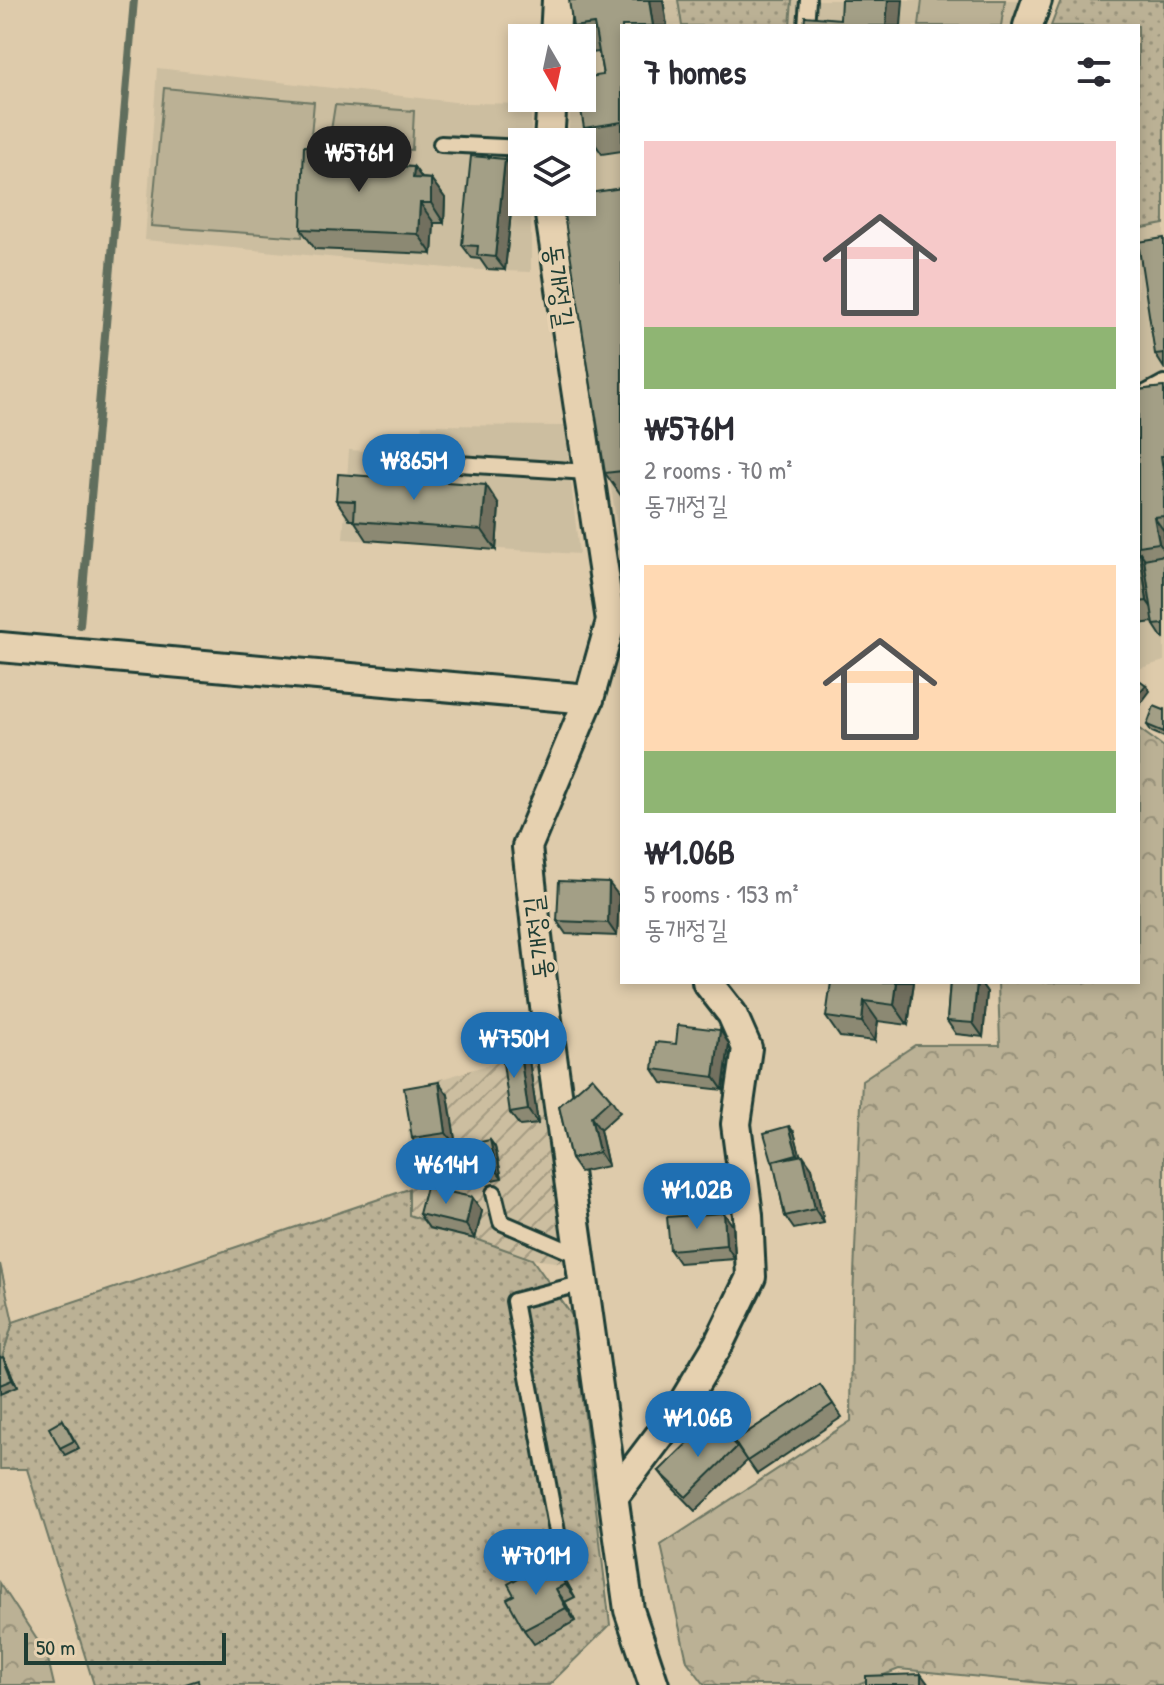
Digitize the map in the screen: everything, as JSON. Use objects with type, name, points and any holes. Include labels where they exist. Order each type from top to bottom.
[{"type":"street","points":[[556,24],[557,0]]},
{"type":"street","points":[[1029,24],[1037,0]]},
{"type":"street","name":"동개정길","points":[[550,216],[588,472],[612,561],[611,668],[589,699],[527,847],[544,999],[629,1610],[654,1685]]},
{"type":"street","points":[[0,647],[589,699]]},
{"type":"street","points":[[614,1496],[679,1410],[718,1345],[751,1277],[748,1215],[736,1124],[747,1048],[732,1014],[709,984]]},
{"type":"lane","points":[[806,24],[808,0]]},
{"type":"lane","points":[[441,144],[508,147]]},
{"type":"lane","points":[[1140,395],[1164,383]]},
{"type":"lane","points":[[442,463],[588,472]]},
{"type":"lane","points":[[494,1193],[501,1222],[582,1270]]},
{"type":"lane","points":[[563,1564],[514,1301],[582,1270]]},
{"type":"shaded area","points":[[577,0],[1033,0],[1031,24],[620,24],[620,545],[569,216],[596,216],[596,128],[569,128],[570,112],[596,112],[596,24],[575,24]]},
{"type":"shaded area","points":[[157,68],[463,103],[508,104],[508,112],[531,112],[531,128],[508,128],[508,216],[531,216],[531,272],[458,269],[145,240]]},
{"type":"shaded area","points":[[1164,224],[1164,661],[1140,668],[1140,229]]},
{"type":"shaded area","points":[[422,425],[565,426],[579,554],[343,539],[349,450],[418,454]]},
{"type":"shaded area","points":[[544,1048],[563,1263],[532,1259],[409,1215],[408,1089]]},
{"type":"green space","points":[[678,0],[792,0],[790,24],[682,24]]},
{"type":"green space","points":[[922,0],[1005,0],[1001,24],[919,24]]},
{"type":"green space","points":[[1061,0],[1164,0],[1164,224],[1140,229],[1140,24],[1052,24]]},
{"type":"green space","points":[[164,88],[314,102],[302,237],[151,226]]},
{"type":"green space","points":[[335,105],[414,111],[412,150],[329,143]]},
{"type":"green space","points":[[1140,729],[1164,747],[1164,1685],[1063,1685],[899,1669],[858,1685],[705,1685],[687,1661],[661,1545],[851,1421],[862,1080],[915,1045],[1000,1045],[998,984],[1140,984]]},
{"type":"green space","points":[[409,1189],[409,1215],[532,1259],[573,1317],[610,1625],[549,1685],[94,1685],[27,1469],[0,1469],[0,1364],[13,1322]]},
{"type":"green space","points":[[0,1264],[13,1322],[0,1364]]},
{"type":"green space","points":[[0,1583],[47,1655],[54,1685],[0,1685]]},
{"type":"building","points":[[569,0],[649,0],[653,24],[620,24],[620,122],[584,128],[581,112],[596,112],[596,76],[603,75],[596,24],[573,24]]},
{"type":"building","points":[[841,0],[888,0],[886,24],[804,24],[805,16],[840,19]]},
{"type":"building","points":[[304,146],[360,148],[359,165],[414,167],[413,178],[431,179],[431,203],[420,203],[418,234],[301,229]]},
{"type":"building","points":[[471,156],[505,159],[495,257],[477,255],[478,246],[462,245]]},
{"type":"building","points":[[620,188],[620,471],[605,473],[564,216],[596,216],[596,192]]},
{"type":"building","points":[[1164,238],[1164,353],[1155,354],[1140,242]]},
{"type":"building","points":[[1164,387],[1164,456],[1161,456],[1164,516],[1154,517],[1159,543],[1140,546],[1140,390]]},
{"type":"building","points":[[338,474],[486,485],[482,530],[354,521],[355,501],[336,500]]},
{"type":"building","points":[[1140,552],[1147,601],[1140,602]]},
{"type":"building","points":[[1164,555],[1164,624],[1154,625],[1144,559]]},
{"type":"building","points":[[1154,706],[1164,710],[1164,732],[1147,725]]},
{"type":"building","points":[[559,881],[609,883],[608,923],[557,921]]},
{"type":"building","points":[[831,984],[897,984],[894,1005],[864,1001],[862,1022],[826,1017]]},
{"type":"building","points":[[950,984],[977,984],[973,1023],[947,1021]]},
{"type":"building","points":[[678,1025],[720,1030],[714,1077],[653,1069],[656,1042],[676,1044]]},
{"type":"building","points":[[519,1047],[528,1110],[510,1113],[501,1049]]},
{"type":"building","points":[[592,1077],[611,1099],[591,1117],[599,1152],[571,1159],[559,1106]]},
{"type":"building","points":[[439,1082],[446,1133],[412,1138],[404,1088]]},
{"type":"building","points":[[789,1126],[797,1154],[772,1161],[764,1133]]},
{"type":"building","points":[[490,1140],[497,1171],[473,1176],[466,1145]]},
{"type":"building","points":[[459,1150],[464,1175],[432,1181],[427,1156]]},
{"type":"building","points":[[803,1155],[815,1209],[785,1216],[773,1161]]},
{"type":"building","points":[[426,1187],[472,1197],[466,1225],[419,1214]]},
{"type":"building","points":[[724,1213],[726,1245],[670,1250],[667,1217]]},
{"type":"building","points":[[3,1357],[12,1380],[0,1385],[0,1358]]},
{"type":"building","points":[[820,1385],[833,1404],[747,1461],[734,1441]]},
{"type":"building","points":[[63,1420],[74,1441],[60,1448],[49,1428]]},
{"type":"building","points":[[711,1420],[737,1447],[686,1497],[659,1471]]},
{"type":"building","points":[[538,1567],[542,1575],[556,1567],[565,1584],[556,1589],[566,1608],[524,1630],[507,1599],[514,1595],[508,1584]]},
{"type":"building","points":[[921,1674],[921,1685],[866,1685],[866,1676]]},
{"type":"building","points":[[198,1680],[199,1685],[182,1685]]},
{"type":"waterway","points":[[80,625],[134,0]]}]
